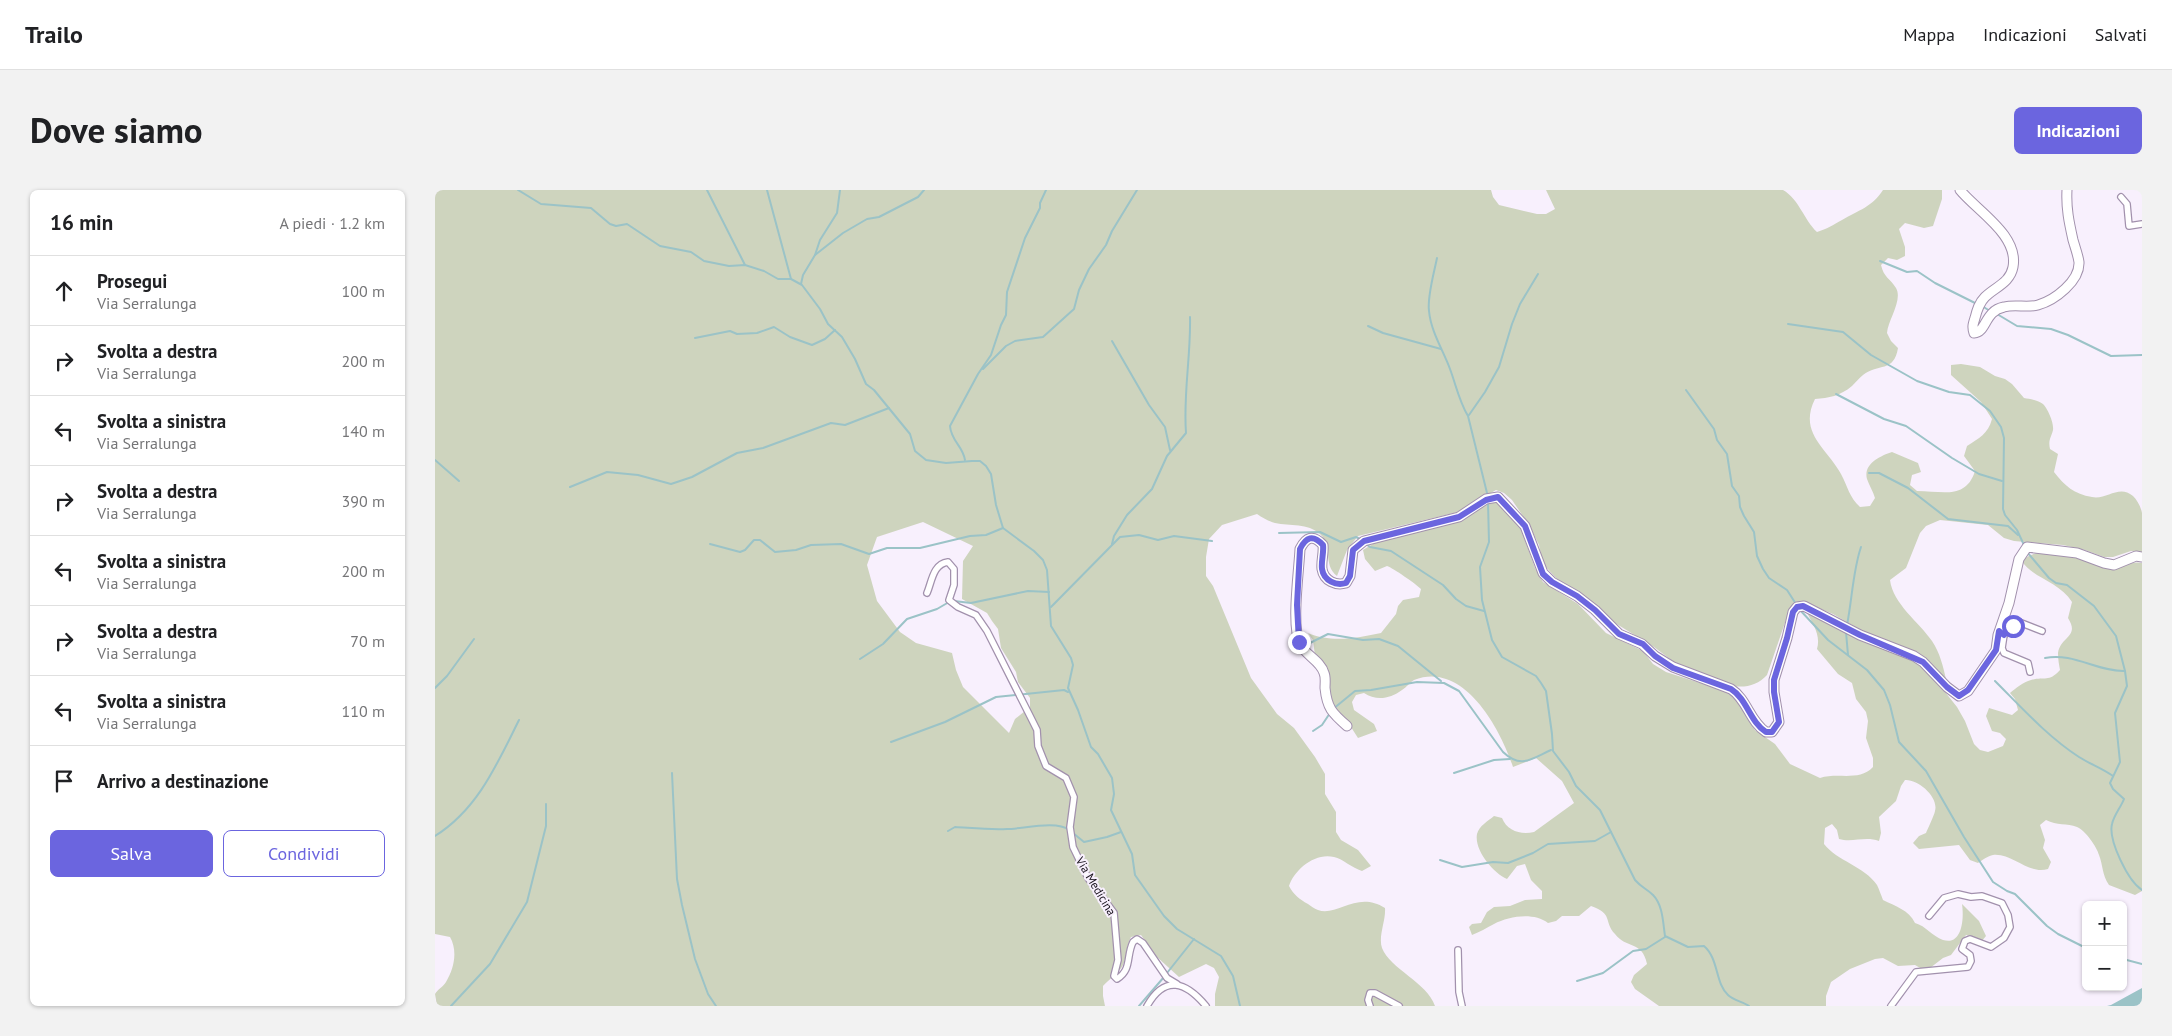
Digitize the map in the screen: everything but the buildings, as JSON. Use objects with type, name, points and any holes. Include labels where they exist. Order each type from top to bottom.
[{"type":"street","points":[[1960,190],[2001,232],[2012,252],[2013,268],[2005,281],[1980,303],[1973,324],[1974,333],[1979,332],[1990,314],[1998,308],[2036,306],[2057,295],[2075,276],[2079,264],[2067,215],[2067,190]]},
{"type":"street","points":[[2121,197],[2127,204],[2129,226],[2142,224]]},
{"type":"street","points":[[1347,726],[1333,714],[1327,703],[1324,673],[1321,666],[1303,650],[1299,642],[1297,605],[1300,549],[1303,542],[1308,538],[1313,538],[1323,545],[1322,568],[1324,575],[1334,584],[1341,585],[1346,583],[1350,576],[1353,550],[1364,541],[1459,517],[1494,497],[1498,497],[1506,504],[1525,526],[1543,574],[1552,582],[1577,596],[1595,610],[1619,634],[1643,644],[1655,656],[1673,668],[1731,689],[1739,694],[1755,721],[1766,732],[1772,732],[1779,722],[1774,680],[1793,612],[1797,607],[1803,606],[1860,635],[1914,656],[1959,696],[1968,690],[1996,650],[2002,633],[2019,559],[2027,547],[2077,552],[2114,565],[2135,556],[2142,557]]},
{"type":"street","name":"Via Medicina","points":[[927,593],[936,568],[941,563],[948,562],[954,569],[954,584],[949,600],[958,607],[975,615],[987,631],[1037,730],[1038,746],[1046,766],[1065,778],[1074,797],[1070,827],[1073,847],[1083,869],[1107,902],[1116,920],[1114,931],[1118,960],[1114,976],[1117,979],[1124,975],[1129,965],[1130,948],[1133,942],[1137,940],[1143,942],[1167,978],[1177,984]]},
{"type":"street","points":[[2002,633],[2019,622],[2042,631]]},
{"type":"street","points":[[2002,633],[2004,653],[2028,663],[2029,672]]},
{"type":"street","points":[[1891,1006],[1916,972],[1968,967],[1971,961],[1970,955],[1962,949],[1965,941],[1970,939],[1991,947],[2004,938],[2011,927],[2002,903],[1982,896],[1971,897],[1958,894],[1944,898],[1929,916]]},
{"type":"street","points":[[1458,950],[1458,984],[1462,1006]]},
{"type":"street","points":[[1147,1006],[1167,985],[1177,984],[1187,987],[1206,1006]]},
{"type":"street","points":[[1370,1006],[1368,1000],[1370,994],[1375,993],[1399,1006]]},
{"type":"shaded area","points":[[435,190],[1491,190],[1493,197],[1499,205],[1537,214],[1546,214],[1555,209],[1546,190],[1783,190],[1789,194],[1817,232],[1865,208],[1883,190],[1942,190],[1942,199],[1933,226],[1924,228],[1905,223],[1899,229],[1905,247],[1905,256],[1897,260],[1888,258],[1881,265],[1885,275],[1898,293],[1887,333],[1891,341],[1898,348],[1896,356],[1889,364],[1869,371],[1843,392],[1830,397],[1815,399],[1810,421],[1816,440],[1841,474],[1853,499],[1860,507],[1870,506],[1875,498],[1866,474],[1870,465],[1878,458],[1892,452],[1918,463],[1921,472],[1912,475],[1910,485],[1917,491],[1952,492],[1959,490],[1966,486],[1975,471],[1964,456],[1967,446],[1985,432],[1992,419],[1981,402],[1951,375],[1951,365],[1961,364],[1980,367],[1995,376],[2005,379],[2024,398],[2043,404],[2053,424],[2050,449],[2058,454],[2054,472],[2066,485],[2080,494],[2092,497],[2118,492],[2128,493],[2136,500],[2142,513],[2142,552],[2131,551],[2113,557],[2104,557],[2063,545],[2014,541],[2004,538],[1988,525],[1940,520],[1926,526],[1920,533],[1906,568],[1890,580],[1892,589],[1901,605],[1927,634],[1935,646],[1946,679],[1929,661],[1906,648],[1864,632],[1833,614],[1804,602],[1795,603],[1789,611],[1767,675],[1756,683],[1743,687],[1733,686],[1674,662],[1615,623],[1581,593],[1557,579],[1543,564],[1539,545],[1529,525],[1512,500],[1504,493],[1496,490],[1458,512],[1358,536],[1347,550],[1337,576],[1330,566],[1324,539],[1315,530],[1275,523],[1257,514],[1222,525],[1209,539],[1206,557],[1206,576],[1213,586],[1251,678],[1277,714],[1294,728],[1325,774],[1325,794],[1336,812],[1336,832],[1341,840],[1358,850],[1371,866],[1362,871],[1334,857],[1320,857],[1300,868],[1289,886],[1299,898],[1318,910],[1333,910],[1365,902],[1375,903],[1385,908],[1381,943],[1386,956],[1431,997],[1435,1006],[1215,1006],[1215,994],[1219,977],[1214,968],[1206,964],[1179,977],[1157,957],[1141,935],[1131,937],[1123,965],[1103,986],[1105,1006],[437,1006],[435,994],[449,977],[453,966],[454,948],[450,937],[435,934]],"holes":[[[923,522],[973,546],[963,561],[962,599],[987,613],[998,629],[1001,648],[1016,672],[1018,682],[1030,698],[1030,707],[1015,719],[1009,733],[963,687],[952,653],[916,643],[900,632],[877,601],[867,565],[877,537]]]},
{"type":"shaded area","points":[[1493,501],[1498,502],[1512,516],[1521,529],[1535,568],[1543,582],[1578,604],[1606,633],[1643,651],[1653,664],[1666,672],[1725,691],[1739,701],[1755,730],[1775,744],[1790,764],[1820,778],[1867,772],[1873,767],[1873,758],[1866,738],[1868,721],[1866,712],[1856,699],[1852,683],[1838,674],[1817,649],[1817,634],[1806,611],[1854,637],[1918,662],[1934,678],[1957,707],[1974,744],[1980,750],[1988,752],[2003,746],[2006,739],[2000,733],[1992,731],[1986,716],[1989,708],[2012,715],[2018,710],[2015,699],[2010,693],[2028,681],[2049,678],[2056,674],[2060,670],[2058,653],[2060,647],[2072,629],[2068,618],[2072,602],[2067,595],[2032,572],[2022,561],[2041,552],[2056,552],[2082,558],[2107,568],[2116,568],[2138,562],[2142,563],[2142,891],[2135,895],[2109,885],[2105,878],[2098,852],[2084,832],[2073,826],[2046,820],[2040,825],[2045,840],[2043,848],[2051,862],[2048,869],[2041,870],[2027,867],[2000,855],[1993,855],[1978,863],[1970,860],[1959,845],[1919,849],[1913,843],[1919,836],[1926,833],[1934,813],[1934,800],[1916,782],[1905,780],[1896,801],[1879,817],[1881,833],[1879,841],[1839,839],[1837,830],[1832,824],[1825,828],[1824,844],[1836,855],[1872,878],[1883,900],[1897,906],[1909,915],[1915,923],[1939,938],[1950,941],[1958,935],[1963,916],[1962,904],[1979,921],[1986,936],[1981,942],[1974,937],[1966,935],[1951,955],[1943,958],[1930,968],[1922,969],[1915,965],[1898,966],[1883,958],[1875,959],[1850,969],[1831,982],[1826,996],[1826,1006],[1659,1006],[1635,989],[1631,982],[1634,975],[1647,964],[1645,956],[1638,948],[1619,939],[1611,929],[1606,915],[1591,906],[1579,916],[1562,916],[1556,921],[1548,923],[1536,917],[1514,917],[1472,935],[1469,927],[1472,924],[1481,923],[1487,912],[1494,907],[1510,906],[1525,900],[1542,899],[1542,891],[1531,880],[1525,864],[1517,866],[1507,879],[1496,872],[1481,854],[1478,847],[1477,834],[1480,829],[1494,816],[1502,818],[1507,826],[1515,831],[1524,833],[1534,832],[1574,803],[1562,781],[1536,758],[1513,767],[1490,718],[1478,702],[1464,689],[1449,680],[1432,676],[1414,680],[1404,689],[1383,698],[1369,696],[1364,693],[1356,695],[1352,702],[1354,710],[1374,724],[1377,731],[1358,738],[1331,703],[1315,656],[1313,640],[1308,633],[1335,639],[1381,633],[1396,614],[1398,606],[1403,600],[1419,597],[1421,589],[1387,566],[1375,571],[1365,559],[1363,550],[1376,542]]},
{"type":"shaded area","points":[[2142,988],[2142,1006],[2107,1006],[2111,1005]]},
{"type":"waterway","points":[[518,190],[541,204],[591,208],[610,224],[616,226],[627,224],[660,246],[691,252],[704,261],[729,266],[745,265],[764,271],[778,279],[791,279],[802,285],[820,309],[828,324],[842,337],[855,359],[866,384],[874,390],[910,434],[915,451],[926,460],[946,463],[980,461],[986,466],[991,474],[996,505],[1003,528],[1034,551],[1043,560],[1047,570],[1051,626],[1071,658],[1073,665],[1068,688],[1091,747],[1098,754],[1112,778],[1114,794],[1111,810],[1132,854],[1135,875],[1164,916],[1177,929],[1221,956],[1233,976],[1240,1006]]},
{"type":"waterway","points":[[707,190],[745,265]]},
{"type":"waterway","points":[[767,190],[791,279]]},
{"type":"waterway","points":[[801,284],[803,275],[815,255],[820,240],[837,213],[840,190]]},
{"type":"waterway","points":[[815,255],[843,233],[867,219],[879,217],[918,197],[924,190]]},
{"type":"waterway","points":[[965,460],[962,451],[952,436],[950,426],[978,374],[991,355],[1006,315],[1007,292],[1025,238],[1040,208],[1040,203],[1046,190]]},
{"type":"waterway","points":[[983,369],[1006,346],[1015,341],[1043,337],[1074,309],[1079,290],[1089,269],[1106,245],[1112,231],[1137,190]]},
{"type":"waterway","points":[[1437,258],[1429,299],[1430,319],[1468,416],[1488,497]]},
{"type":"waterway","points":[[1880,261],[1907,272],[1917,271],[1935,283],[1977,304]]},
{"type":"waterway","points":[[1469,415],[1499,367],[1520,304],[1538,274]]},
{"type":"waterway","points":[[1982,306],[1990,311]]},
{"type":"waterway","points":[[1997,314],[2017,326],[2051,329],[2068,335],[2111,356],[2142,355]]},
{"type":"waterway","points":[[1112,544],[1114,536],[1127,515],[1152,489],[1167,456],[1186,433],[1185,404],[1190,317]]},
{"type":"waterway","points":[[1788,324],[1843,332],[1871,355],[1917,381],[1949,392],[1970,395],[1990,411],[2001,427],[2004,438],[2003,509],[2005,515],[2017,530],[2024,545]]},
{"type":"waterway","points":[[1368,326],[1383,333],[1441,349]]},
{"type":"waterway","points":[[695,338],[730,331],[737,334],[757,333],[774,327],[790,337],[812,345],[825,339],[835,330]]},
{"type":"waterway","points":[[1112,341],[1149,405],[1165,427],[1170,450]]},
{"type":"waterway","points":[[1686,390],[1714,429],[1717,440],[1727,454],[1732,486],[1739,496],[1740,507],[1744,516],[1754,532],[1757,556],[1763,569],[1769,578],[1787,590],[1796,604]]},
{"type":"waterway","points":[[1836,394],[1884,419],[1906,426],[1979,474],[2002,481]]},
{"type":"waterway","points":[[570,487],[607,472],[638,475],[671,484],[692,477],[737,453],[763,448],[831,423],[845,425],[889,408]]},
{"type":"waterway","points":[[435,460],[459,481]]},
{"type":"waterway","points":[[1869,473],[1879,473],[1908,488],[1948,519],[2008,526],[2018,535]]},
{"type":"waterway","points":[[1488,502],[1489,542],[1480,567],[1482,600],[1492,640],[1502,657],[1536,676],[1546,691],[1553,751],[1569,772],[1576,786],[1600,810],[1635,880],[1656,899],[1662,914],[1665,936],[1688,947],[1704,946],[1712,957],[1724,990],[1730,997],[1749,1006]]},
{"type":"waterway","points":[[710,544],[740,552],[745,550],[754,540],[760,540],[775,552],[796,550],[811,545],[841,544],[869,554],[887,548],[920,548],[970,536],[986,535],[1003,528]]},
{"type":"waterway","points":[[1279,533],[1320,532],[1341,542],[1356,537],[1360,539]]},
{"type":"waterway","points":[[1051,607],[1120,537],[1139,535],[1158,540],[1174,536],[1212,541]]},
{"type":"waterway","points":[[1366,544],[1370,547],[1391,551],[1443,585],[1456,599],[1466,606],[1484,611]]},
{"type":"waterway","points":[[1847,625],[1854,575],[1861,547]]},
{"type":"waterway","points":[[2027,552],[2049,578],[2056,583],[2067,585],[2094,606],[2116,636],[2127,686],[2115,713],[2120,762],[2110,783],[2113,789],[2124,799],[2113,821],[2112,831],[2120,860],[2131,878],[2142,890]]},
{"type":"waterway","points":[[954,601],[971,603],[1028,591],[1049,592]]},
{"type":"waterway","points":[[860,659],[883,644],[907,619],[937,609],[949,602]]},
{"type":"waterway","points":[[1800,610],[1828,640],[1867,670],[1884,690],[1890,705],[1899,742],[1926,771],[1964,837],[1993,882],[2015,894],[2047,926],[2058,934],[2082,946]]},
{"type":"waterway","points":[[1846,632],[1848,655]]},
{"type":"waterway","points":[[1306,645],[1328,634],[1363,640],[1379,639],[1398,646],[1441,681]]},
{"type":"waterway","points":[[435,688],[447,676],[474,639]]},
{"type":"waterway","points":[[2045,658],[2066,658],[2105,669],[2125,671]]},
{"type":"waterway","points":[[1995,681],[2056,740],[2079,757],[2113,776]]},
{"type":"waterway","points":[[1333,709],[1355,691],[1417,682],[1444,683],[1459,691],[1503,752],[1509,757],[1515,760],[1526,761],[1551,750]]},
{"type":"waterway","points":[[891,742],[945,722],[996,697],[1064,690],[1068,692]]},
{"type":"waterway","points":[[1313,731],[1322,725],[1330,713]]},
{"type":"waterway","points":[[435,836],[463,813],[475,799],[494,769],[519,720]]},
{"type":"waterway","points":[[1454,773],[1494,760],[1510,759]]},
{"type":"waterway","points":[[672,773],[677,879],[695,959],[708,994],[716,1006]]},
{"type":"waterway","points":[[451,1006],[490,964],[527,902],[546,826],[546,804]]},
{"type":"waterway","points":[[948,831],[955,827],[1013,829],[1048,825],[1064,827],[1069,830]]},
{"type":"waterway","points":[[1073,833],[1084,842],[1121,832]]},
{"type":"waterway","points":[[1440,860],[1462,867],[1493,862],[1508,863],[1533,853],[1548,844],[1595,841],[1611,832]]},
{"type":"waterway","points":[[1577,981],[1603,973],[1633,951],[1646,949],[1665,937]]},
{"type":"waterway","points":[[1167,973],[1194,939]]},
{"type":"waterway","points":[[2127,960],[2142,964]]},
{"type":"waterway","points":[[1139,1006],[1164,977]]},
{"type":"route","points":[[1299,642],[1297,605],[1300,549],[1303,542],[1308,538],[1318,540],[1323,545],[1322,568],[1324,575],[1334,584],[1341,585],[1346,583],[1350,576],[1353,550],[1364,541],[1459,517],[1494,497],[1498,497],[1506,504],[1525,526],[1543,574],[1552,582],[1577,596],[1595,610],[1619,634],[1643,644],[1655,656],[1673,668],[1731,689],[1739,694],[1755,721],[1766,732],[1772,732],[1779,722],[1774,680],[1793,612],[1797,607],[1803,606],[1860,635],[1914,656],[1959,696],[1968,690],[1996,650],[1999,631],[2004,635],[2007,634],[2013,626]]}]
